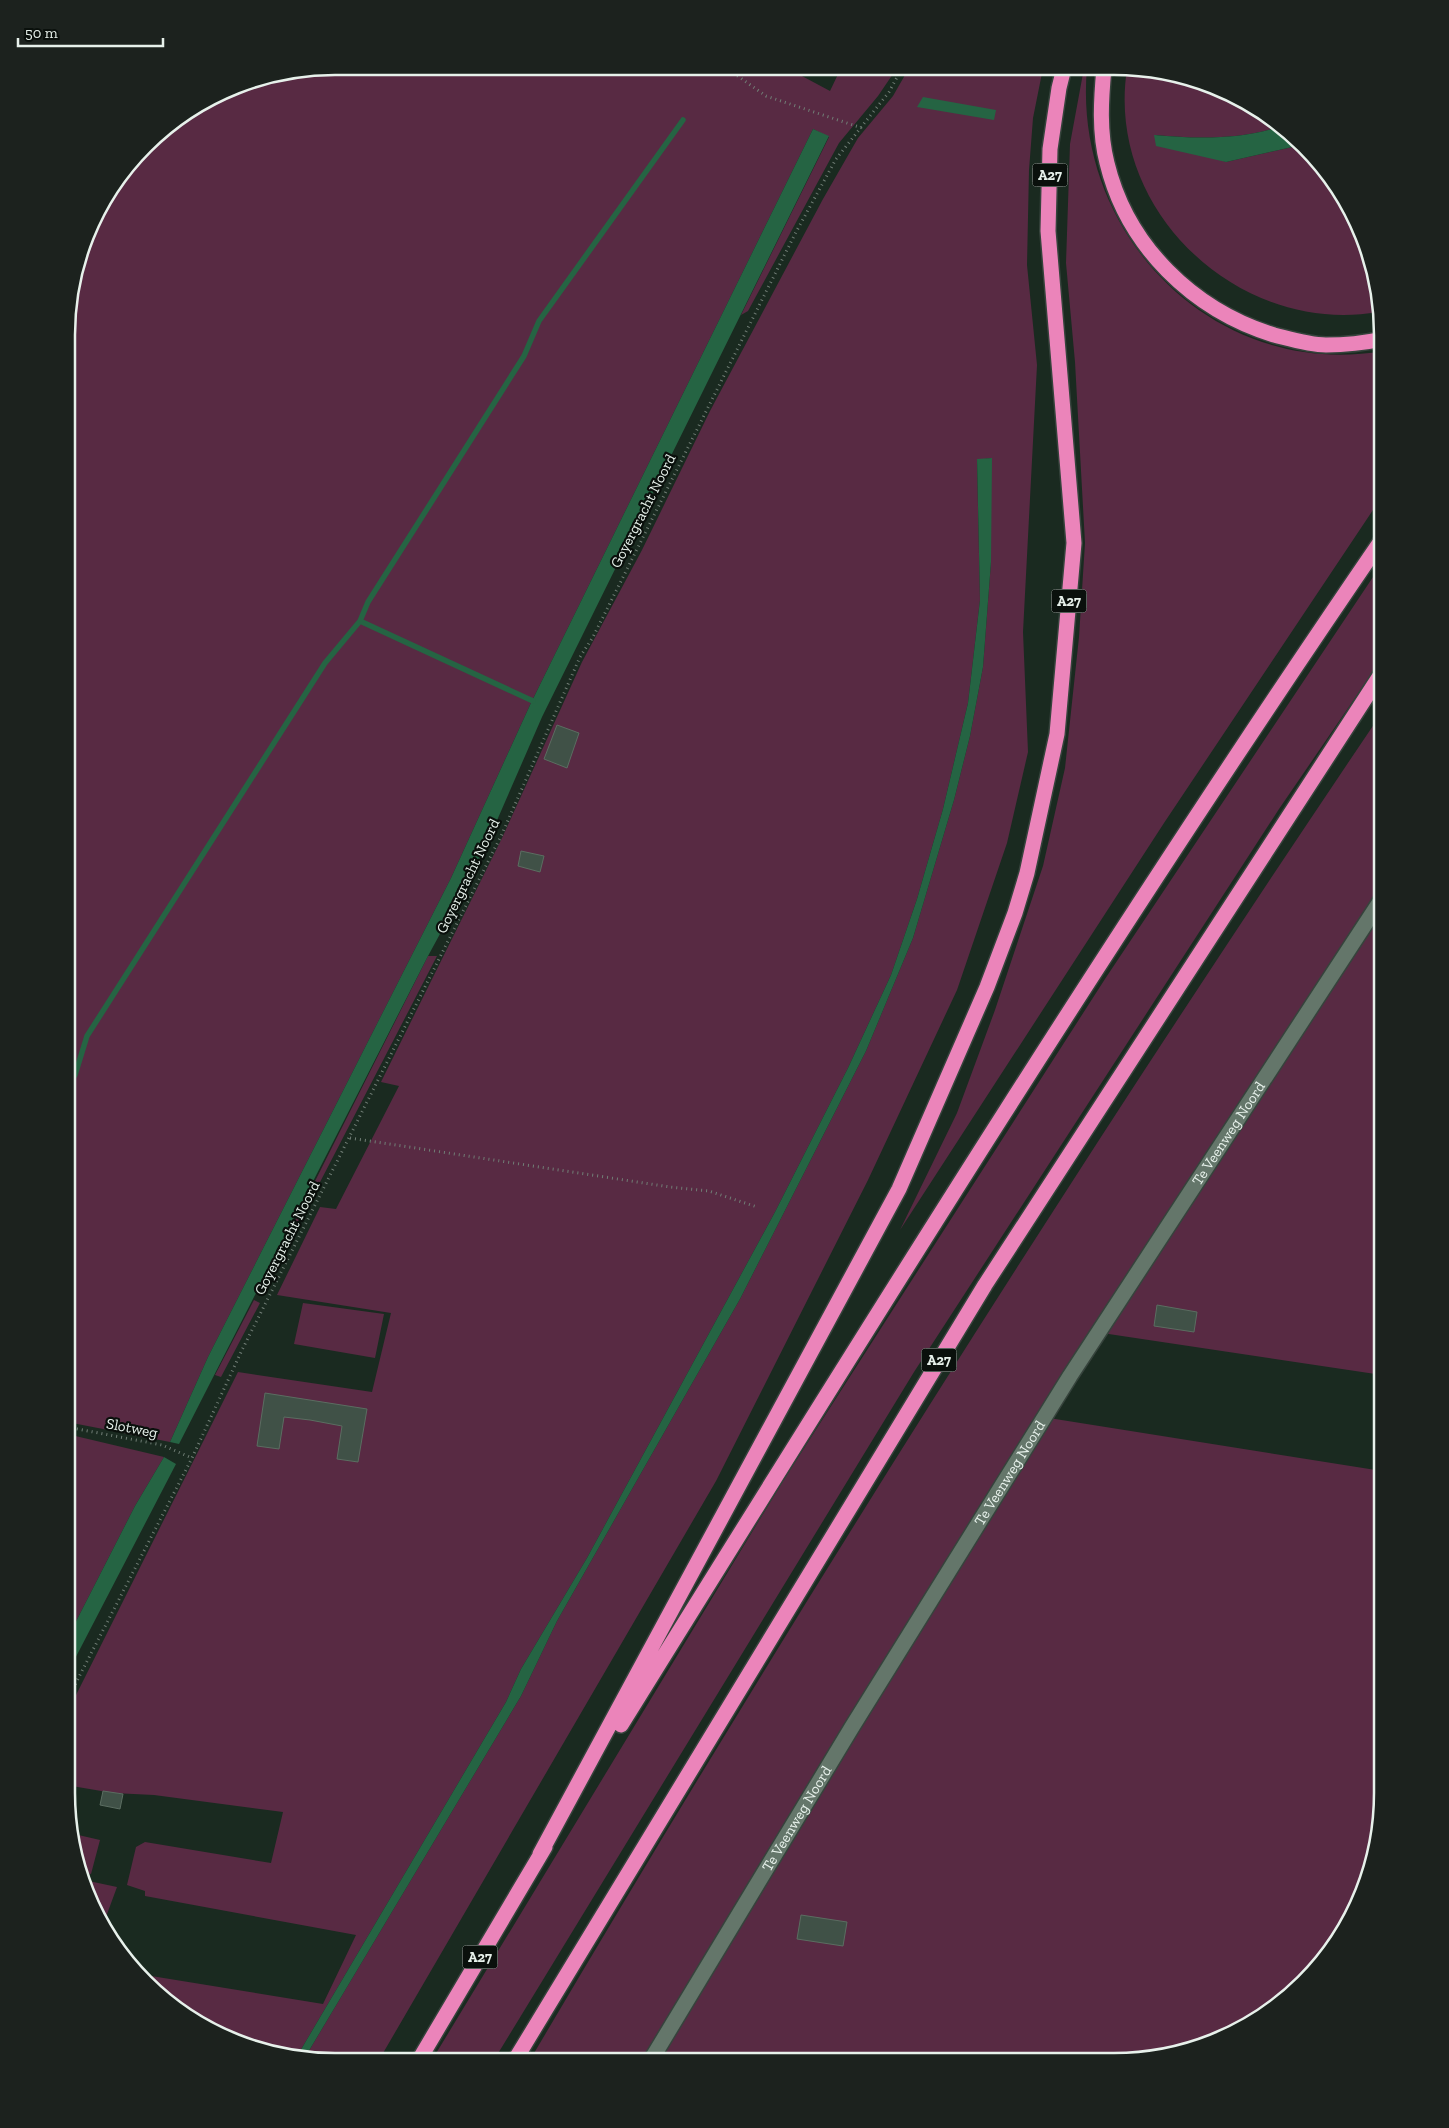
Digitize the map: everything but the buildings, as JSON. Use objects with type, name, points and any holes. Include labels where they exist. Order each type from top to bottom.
[{"type":"highway","name":"A27","points":[[540,1854],[899,1189],[987,987],[1017,905],[1057,734],[1074,543],[1048,231],[1050,149],[1062,75]]},
{"type":"highway","points":[[1104,75],[1101,128],[1107,164],[1123,208],[1141,240],[1163,268],[1187,289],[1222,314],[1254,329],[1290,339],[1324,345],[1358,344],[1374,341]]},
{"type":"highway","name":"A27","points":[[423,2053],[540,1854],[924,1237],[1294,668],[1374,551]]},
{"type":"highway","name":"A27","points":[[518,2053],[985,1285],[1374,685]]},
{"type":"street","name":"Te Veenweg Noord","points":[[655,2053],[852,1728],[1070,1376],[1374,909]]},
{"type":"path","points":[[736,75],[766,96],[862,128]]},
{"type":"path","name":"Goyergracht Noord","points":[[75,1685],[192,1458],[242,1350],[502,834],[580,657],[593,637],[795,234],[836,159],[889,92],[898,75]]},
{"type":"path","points":[[350,1138],[670,1187],[709,1191],[756,1207]]},
{"type":"path","name":"Slotweg","points":[[75,1429],[162,1445],[182,1452],[192,1458]]},
{"type":"shaded area","points":[[335,75],[800,75],[830,91],[838,75],[892,75],[878,96],[839,143],[748,311],[741,315],[829,137],[813,129],[530,705],[451,878],[208,1357],[170,1442],[75,1424],[75,335],[80,284],[89,251],[102,220],[119,190],[139,164],[164,139],[190,119],[235,95],[284,80]]},
{"type":"shaded area","points":[[905,75],[1042,75],[1033,118],[1029,170],[1027,265],[1037,365],[1023,632],[1028,752],[1007,843],[957,990],[868,1180],[716,1481],[383,2053],[309,2051],[521,1696],[557,1621],[740,1299],[866,1051],[913,938],[954,800],[970,736],[983,667],[991,562],[991,458],[977,460],[980,600],[968,703],[943,809],[917,899],[891,975],[848,1068],[775,1212],[587,1558],[521,1669],[506,1702],[300,2051],[251,2039],[220,2026],[190,2009],[150,1976],[323,2004],[356,1935],[145,1896],[145,1891],[127,1885],[136,1847],[145,1842],[271,1863],[283,1812],[154,1795],[113,1793],[75,1787],[75,1697],[238,1372],[372,1392],[391,1313],[277,1295],[320,1207],[336,1209],[399,1086],[381,1082],[502,838],[582,662],[642,550],[710,411],[823,199],[858,138],[893,96]]},
{"type":"shaded area","points":[[1083,75],[1087,75],[1088,129],[1103,186],[1130,238],[1166,283],[1211,318],[1263,342],[1321,354],[1374,351],[1374,508],[1164,823],[900,1230],[957,1113],[995,1010],[1043,866],[1065,768],[1079,637],[1085,543],[1075,362],[1066,263],[1070,144]]},
{"type":"shaded area","points":[[1127,76],[1165,80],[1198,89],[1244,110],[1272,129],[1235,136],[1203,138],[1155,135],[1226,162],[1293,147],[1310,164],[1330,190],[1347,220],[1365,268],[1373,312],[1326,314],[1277,304],[1232,283],[1192,252],[1160,214],[1137,170],[1126,121]]},
{"type":"shaded area","points":[[923,97],[996,110],[994,120],[917,107]]},
{"type":"shaded area","points":[[813,129],[829,136],[542,717],[478,864],[428,956],[179,1444],[170,1442],[208,1357],[451,878],[530,705]]},
{"type":"shaded area","points":[[1272,129],[1293,147],[1226,162],[1156,146],[1154,135],[1219,137]]},
{"type":"shaded area","points":[[992,458],[991,562],[983,667],[970,736],[954,800],[913,938],[866,1051],[740,1299],[557,1621],[521,1696],[309,2051],[300,2051],[506,1702],[521,1669],[587,1558],[775,1212],[848,1068],[891,975],[917,899],[943,809],[968,703],[980,600],[977,459]]},
{"type":"shaded area","points":[[1374,576],[1374,670],[1279,809],[914,1372],[498,2053],[436,2053],[783,1481],[1105,979]]},
{"type":"shaded area","points":[[1374,724],[1374,902],[1308,1001],[952,1557],[760,1865],[648,2053],[534,2053],[735,1718],[946,1379],[1162,1043]]},
{"type":"shaded area","points":[[1374,919],[1374,1374],[1102,1333]]},
{"type":"shaded area","points":[[428,956],[437,956],[303,1215],[290,1231]]},
{"type":"shaded area","points":[[254,1300],[260,1303],[221,1377],[215,1375]]},
{"type":"shaded area","points":[[303,1303],[384,1314],[375,1358],[294,1344]]},
{"type":"shaded area","points":[[1049,1418],[1374,1470],[1374,1793],[1372,1827],[1360,1877],[1339,1923],[1310,1964],[1285,1989],[1259,2009],[1214,2033],[1181,2044],[1148,2051],[1114,2053],[661,2053]]},
{"type":"shaded area","points":[[75,1436],[164,1457],[135,1506],[75,1623]]},
{"type":"shaded area","points":[[164,1457],[176,1464],[75,1659],[75,1623],[135,1506]]},
{"type":"shaded area","points":[[78,1835],[100,1840],[91,1874],[88,1873]]},
{"type":"shaded area","points":[[91,1881],[117,1887],[106,1916]]},
{"type":"waterway","points":[[75,1075],[87,1036],[325,663],[360,621],[368,602],[524,356],[539,321],[683,120]]},
{"type":"waterway","points":[[360,621],[533,701]]}]
